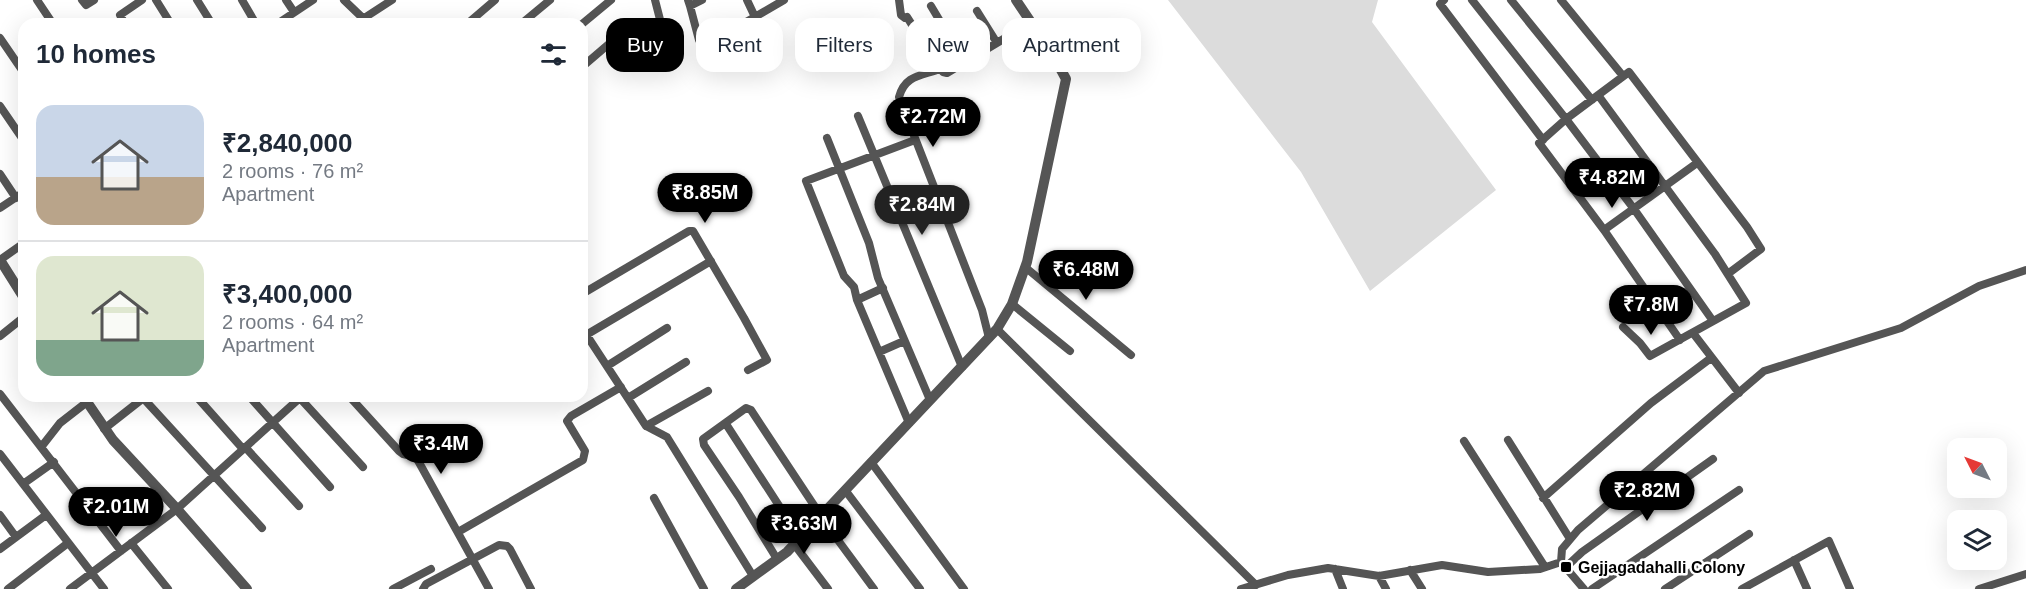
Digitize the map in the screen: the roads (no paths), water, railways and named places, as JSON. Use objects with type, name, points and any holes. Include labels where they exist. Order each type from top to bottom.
[{"type":"street","points":[[37,0],[49,18]]},
{"type":"street","points":[[82,0],[86,5],[94,0]]},
{"type":"street","points":[[122,18],[120,15],[142,0]]},
{"type":"street","points":[[156,0],[167,18]]},
{"type":"street","points":[[197,0],[208,18]]},
{"type":"street","points":[[242,0],[252,18]]},
{"type":"street","points":[[286,0],[294,12]]},
{"type":"street","points":[[286,18],[313,0]]},
{"type":"street","points":[[344,0],[363,18]]},
{"type":"street","points":[[370,18],[392,0]]},
{"type":"street","points":[[474,18],[495,0]]},
{"type":"street","points":[[528,18],[550,0]]},
{"type":"street","points":[[588,19],[611,0]]},
{"type":"street","points":[[655,0],[660,18]]},
{"type":"street","points":[[696,29],[689,3],[702,0]]},
{"type":"street","points":[[747,0],[754,17],[784,0]]},
{"type":"street","points":[[899,0],[901,15],[908,18]]},
{"type":"street","points":[[1016,0],[1027,18]]},
{"type":"street","points":[[1444,0],[1440,4],[1543,140]]},
{"type":"street","points":[[1472,0],[1634,209],[1713,321]]},
{"type":"street","points":[[1511,0],[1666,186],[1729,273],[1746,303],[1650,356],[1623,327]]},
{"type":"street","points":[[1561,0],[1623,76]]},
{"type":"street","points":[[931,6],[938,18]]},
{"type":"street","points":[[977,11],[997,43]]},
{"type":"street","points":[[0,38],[18,64]]},
{"type":"street","points":[[990,47],[1002,40]]},
{"type":"street","points":[[588,62],[606,46]]},
{"type":"street","points":[[932,72],[909,80],[902,86],[899,97],[982,309],[989,338]]},
{"type":"street","points":[[736,589],[797,541],[997,329],[1012,304],[1025,267],[1066,79],[1062,72]]},
{"type":"street","points":[[1680,340],[1604,230],[1539,143],[1566,119],[1629,72],[1747,227],[1761,249],[1729,273]]},
{"type":"street","points":[[0,106],[18,132]]},
{"type":"street","points":[[858,116],[962,367]]},
{"type":"street","points":[[827,138],[869,243],[878,278],[930,400]]},
{"type":"street","points":[[909,423],[857,300],[854,287],[844,276],[806,181],[915,140]]},
{"type":"street","points":[[1604,230],[1697,163]]},
{"type":"street","points":[[0,174],[16,198],[0,208]]},
{"type":"street","points":[[588,290],[689,231],[693,231],[766,360],[748,370]]},
{"type":"street","points":[[18,248],[1,263],[18,289]]},
{"type":"street","points":[[588,330],[711,261]]},
{"type":"street","points":[[1025,267],[1131,355]]},
{"type":"street","points":[[1584,589],[1563,564],[1562,549],[1570,539],[1764,371],[1901,328],[1979,286],[2026,270]]},
{"type":"street","points":[[857,300],[883,288]]},
{"type":"street","points":[[1012,304],[1070,351]]},
{"type":"street","points":[[0,336],[18,322]]},
{"type":"street","points":[[607,366],[668,328]]},
{"type":"street","points":[[997,329],[1256,585]]},
{"type":"street","points":[[1693,333],[1738,393]]},
{"type":"street","points":[[588,338],[646,426],[667,437],[753,576]]},
{"type":"street","points":[[879,352],[904,340]]},
{"type":"street","points":[[1544,498],[1652,404],[1711,358]]},
{"type":"street","points":[[628,398],[686,362]]},
{"type":"street","points":[[458,531],[583,460],[585,451],[567,422],[571,416],[621,387]]},
{"type":"street","points":[[646,426],[708,391]]},
{"type":"street","points":[[0,394],[121,551]]},
{"type":"street","points":[[42,446],[60,423],[82,402]]},
{"type":"street","points":[[87,402],[104,429],[247,589]]},
{"type":"street","points":[[104,429],[139,402]]},
{"type":"street","points":[[149,402],[213,476],[262,528]]},
{"type":"street","points":[[202,402],[298,506]]},
{"type":"street","points":[[254,402],[330,487]]},
{"type":"street","points":[[70,589],[177,509],[294,402]]},
{"type":"street","points":[[305,402],[363,467]]},
{"type":"street","points":[[354,402],[399,451],[416,457],[489,589]]},
{"type":"street","points":[[777,559],[739,496],[704,445],[703,439],[706,435],[726,424],[746,408],[751,410],[874,589]]},
{"type":"street","points":[[726,424],[828,589]]},
{"type":"street","points":[[1508,440],[1570,539]]},
{"type":"street","points":[[1464,441],[1545,567]]},
{"type":"street","points":[[0,454],[104,589]]},
{"type":"street","points":[[1241,589],[1288,575],[1328,568],[1379,576],[1442,565],[1488,572],[1563,564],[1713,459]]},
{"type":"street","points":[[23,484],[54,462]]},
{"type":"street","points":[[871,462],[964,589]]},
{"type":"street","points":[[845,490],[920,589]]},
{"type":"street","points":[[1592,589],[1739,490]]},
{"type":"street","points":[[654,498],[704,589]]},
{"type":"street","points":[[0,515],[16,537]]},
{"type":"street","points":[[0,549],[46,515]]},
{"type":"street","points":[[1665,589],[1749,534]]},
{"type":"street","points":[[1742,589],[1829,541],[1850,589]]},
{"type":"street","points":[[8,589],[68,543]]},
{"type":"street","points":[[131,543],[168,589]]},
{"type":"street","points":[[423,589],[426,584],[499,545],[507,546],[531,589]]},
{"type":"street","points":[[1794,560],[1807,589]]},
{"type":"street","points":[[393,589],[431,568]]},
{"type":"street","points":[[1335,569],[1343,589]]},
{"type":"street","points":[[1410,570],[1422,589]]},
{"type":"street","points":[[1979,589],[2026,574]]},
{"type":"street","points":[[1379,576],[1386,589]]},
{"type":"place","name":"Gejjagadahalli Colony","points":[[1566,567]]}]
